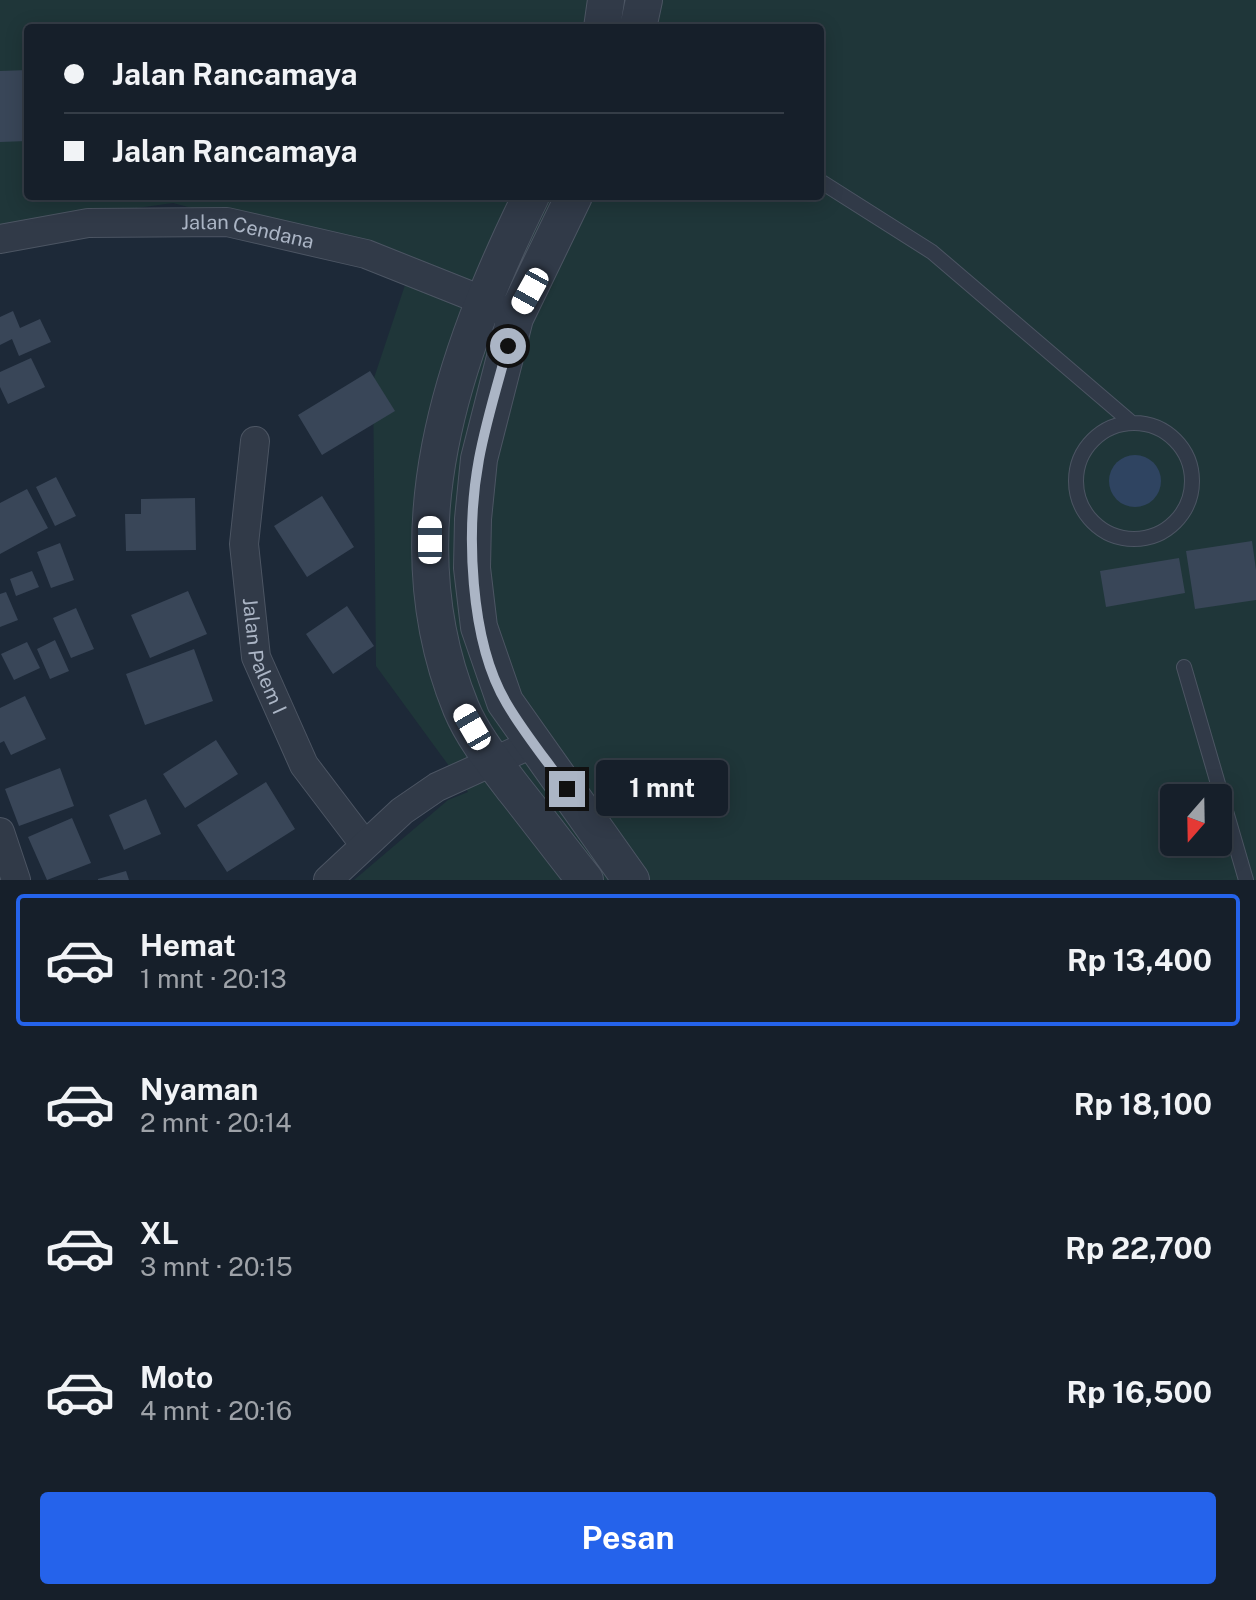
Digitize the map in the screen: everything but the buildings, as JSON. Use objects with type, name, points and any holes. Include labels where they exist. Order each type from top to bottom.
[{"type":"street","points":[[603,24],[606,0]]},
{"type":"street","points":[[639,24],[644,0]]},
{"type":"street","points":[[530,200],[500,309],[479,459],[472,568],[479,627],[505,702],[631,880]]},
{"type":"street","points":[[571,200],[500,309],[446,414],[436,459],[430,512],[429,567],[436,617],[462,710],[493,760],[585,880]]},
{"type":"street","name":"Jalan Cendana","points":[[0,239],[88,223],[227,222],[366,254],[500,309]]},
{"type":"street","name":"Jalan Palem I","points":[[255,441],[244,544],[256,657],[304,765],[364,844]]},
{"type":"street","points":[[328,880],[402,811],[437,787],[534,743]]},
{"type":"street","points":[[0,832],[16,880]]},
{"type":"lane","points":[[824,184],[932,252],[1132,423],[1151,425],[1168,433],[1181,446],[1190,462],[1193,481],[1186,507],[1169,528],[1153,537],[1133,540],[1113,536],[1096,525],[1083,510],[1076,491],[1076,472],[1083,453],[1096,437],[1113,427],[1132,423]]},
{"type":"lane","points":[[1184,667],[1246,880]]},
{"type":"green space","points":[[0,0],[1256,0],[1256,880],[354,880],[448,800],[468,792],[376,666],[373,381],[411,267],[173,203],[0,227]]},
{"type":"water","points":[[1135,455],[1153,463],[1161,481],[1153,499],[1135,507],[1117,499],[1109,481],[1117,463]]},
{"type":"route","points":[[508,346],[479,459],[472,568],[479,627],[505,702],[567,789]]}]
